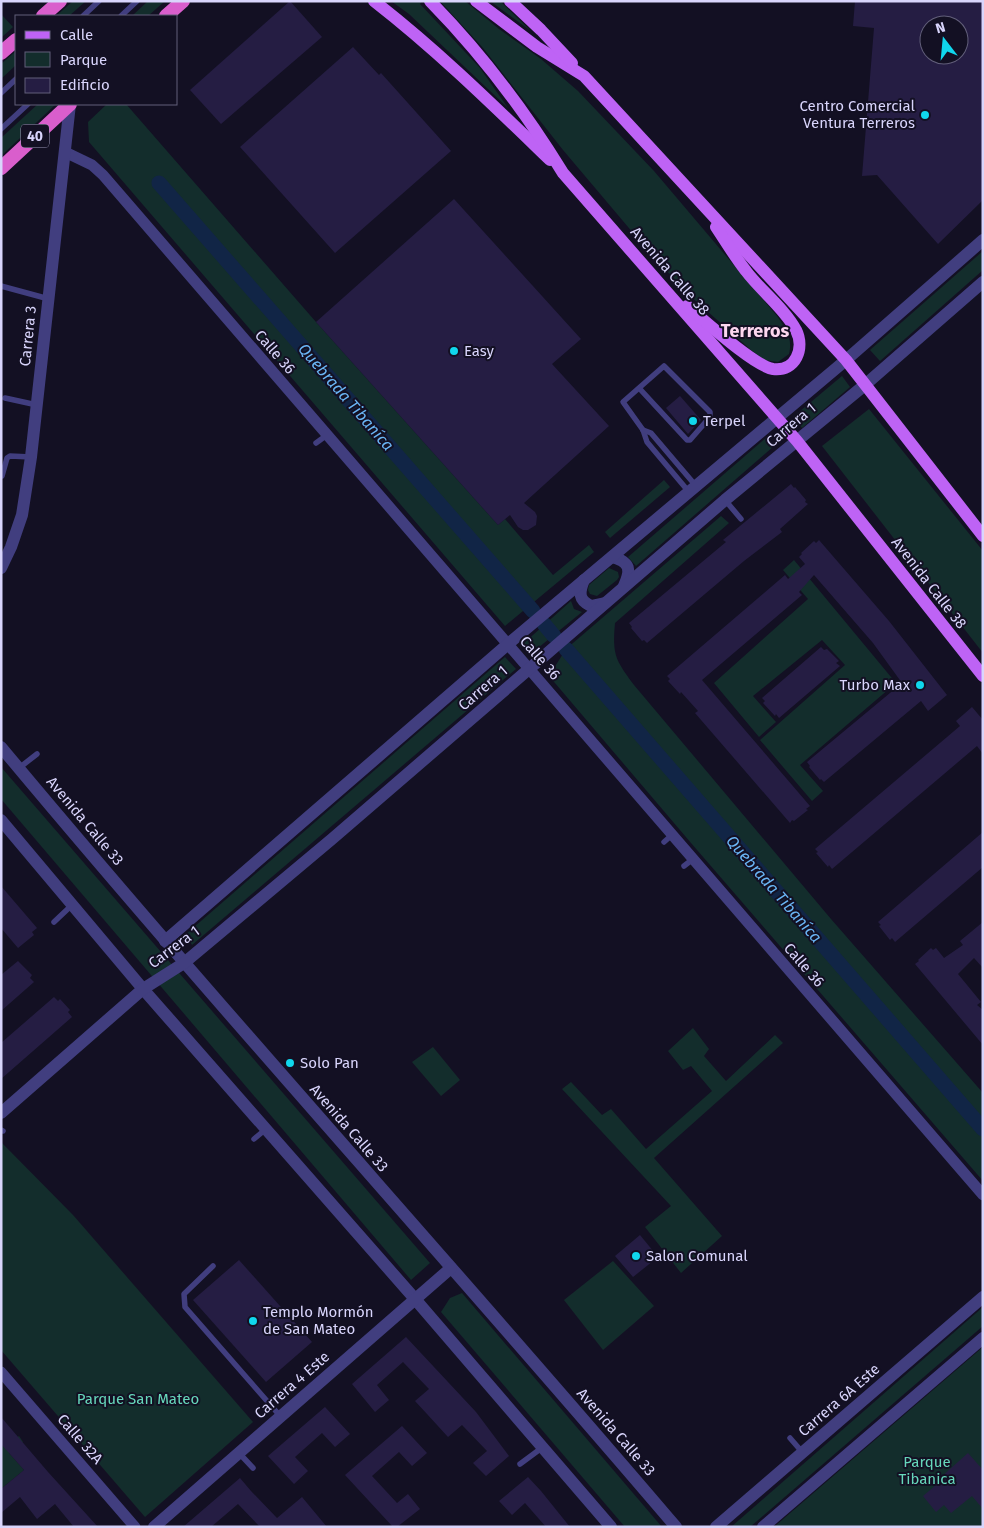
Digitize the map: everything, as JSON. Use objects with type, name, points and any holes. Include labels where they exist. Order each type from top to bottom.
[{"type":"highway","points":[[44,15],[60,1]]},
{"type":"highway","points":[[167,15],[183,1]]},
{"type":"highway","points":[[1,53],[15,41]]},
{"type":"highway","name":"40","points":[[1,168],[69,105]]},
{"type":"main road","points":[[374,1],[410,29],[484,96],[563,173]]},
{"type":"main road","name":"Avenida Calle 38","points":[[430,1],[458,30],[504,84],[540,135],[563,173],[797,441],[983,676]]},
{"type":"main road","points":[[476,1],[537,47],[584,76]]},
{"type":"main road","points":[[510,1],[541,30],[846,360],[983,536]]},
{"type":"main road","points":[[662,286],[750,358],[766,367],[782,369],[790,365],[798,356],[801,349],[795,329],[746,272],[692,192]]},
{"type":"street","name":"Carrera 3","points":[[1,568],[11,547],[22,515],[31,457],[70,105]]},
{"type":"street","name":"Calle 36","points":[[65,152],[92,165],[103,175],[508,644],[668,838],[983,1195]]},
{"type":"street","name":"Carrera 1","points":[[165,941],[508,644],[846,360],[983,240]]},
{"type":"street","name":"Carrera 1","points":[[1,1114],[144,989],[184,963],[335,843],[725,500],[866,384],[983,282]]},
{"type":"street","points":[[612,557],[624,562],[629,569],[623,589]]},
{"type":"street","points":[[584,580],[579,595],[582,600],[591,606],[607,603]]},
{"type":"street","name":"Avenida Calle 33","points":[[1,747],[184,963],[589,1424],[676,1527]]},
{"type":"street","points":[[1,820],[144,989],[611,1527]]},
{"type":"street","name":"Carrera 4 Este","points":[[154,1527],[451,1268]]},
{"type":"street","name":"Carrera 6A Este","points":[[716,1527],[983,1297]]},
{"type":"street","points":[[764,1527],[983,1338]]},
{"type":"street","name":"Calle 32A","points":[[1,1372],[135,1527]]},
{"type":"lane","points":[[84,15],[99,1]]},
{"type":"lane","points":[[122,15],[137,1]]},
{"type":"lane","points":[[1,93],[15,80]]},
{"type":"lane","points":[[1,128],[27,105]]},
{"type":"lane","points":[[1,286],[49,299]]},
{"type":"lane","points":[[639,388],[686,440],[690,440],[710,418],[710,412],[664,366],[623,402],[643,430],[647,442],[692,489]]},
{"type":"lane","points":[[5,398],[37,405]]},
{"type":"lane","points":[[643,430],[651,433],[692,489]]},
{"type":"lane","points":[[316,443],[327,434]]},
{"type":"lane","points":[[2,476],[10,456],[31,457]]},
{"type":"lane","points":[[725,500],[741,519]]},
{"type":"lane","points":[[19,768],[38,754]]},
{"type":"lane","points":[[54,922],[72,905]]},
{"type":"lane","points":[[254,1139],[266,1129]]},
{"type":"lane","points":[[213,1266],[184,1294],[185,1307],[281,1416]]},
{"type":"lane","points":[[790,1438],[803,1453]]},
{"type":"lane","points":[[520,1464],[543,1447]]},
{"type":"lane","points":[[238,1453],[253,1468]]},
{"type":"green space","points":[[73,1],[86,1],[70,15],[57,15]]},
{"type":"green space","points":[[148,1],[165,1],[149,15],[133,15]]},
{"type":"green space","points":[[391,1],[422,1],[420,4],[480,68],[508,108],[409,14]]},
{"type":"green space","points":[[440,1],[465,1],[499,29],[541,59],[578,91],[654,171],[777,316],[789,338],[789,354],[778,362],[764,360],[689,295],[650,253],[563,150],[483,48]]},
{"type":"green space","points":[[490,1],[500,1],[531,31]]},
{"type":"green space","points":[[1,14],[13,27],[1,38]]},
{"type":"green space","points":[[15,52],[15,66],[1,79],[1,64]]},
{"type":"green space","points":[[37,105],[55,105],[1,156],[1,138]]},
{"type":"green space","points":[[106,105],[127,105],[316,322],[498,525],[505,519],[553,575],[589,545],[594,552],[505,626],[89,142],[88,122]]},
{"type":"green space","points":[[983,251],[983,270],[880,361],[870,350]]},
{"type":"green space","points":[[842,376],[850,387],[802,428],[793,417]]},
{"type":"green space","points":[[869,409],[983,551],[983,653],[822,446]]},
{"type":"green space","points":[[767,437],[774,446],[636,566],[628,557]]},
{"type":"green space","points":[[664,480],[670,487],[610,538],[605,532]]},
{"type":"green space","points":[[721,516],[729,523],[615,623],[614,643],[619,663],[634,685],[831,919],[983,1093],[983,1181],[549,676],[566,649]]},
{"type":"green space","points":[[794,560],[896,683],[800,765],[823,791],[812,801],[760,740],[845,665],[822,640],[753,696],[776,722],[759,737],[714,683],[808,599],[783,570]]},
{"type":"green space","points":[[609,568],[618,572],[619,577],[617,580],[597,596],[590,594],[588,590],[589,585]]},
{"type":"green space","points":[[571,601],[574,609],[582,612],[533,652],[524,643]]},
{"type":"green space","points":[[505,657],[516,669],[192,945],[186,934]]},
{"type":"green space","points":[[1,767],[430,1263],[411,1280],[1,799]]},
{"type":"green space","points":[[693,1028],[709,1049],[704,1056],[726,1081],[775,1035],[783,1043],[654,1158],[722,1236],[681,1273],[645,1227],[671,1206],[562,1089],[571,1082],[602,1115],[611,1109],[646,1149],[712,1091],[691,1066],[683,1070],[668,1051]]},
{"type":"green space","points":[[433,1047],[460,1080],[441,1096],[412,1062]]},
{"type":"green space","name":"Parque San Mateo","points":[[1,1142],[73,1215],[253,1422],[145,1517],[1,1350]]},
{"type":"green space","points":[[613,1261],[654,1306],[603,1350],[564,1300]]},
{"type":"green space","points":[[462,1293],[662,1527],[625,1527],[441,1312],[450,1298]]},
{"type":"green space","points":[[983,1307],[983,1326],[750,1527],[731,1527]]},
{"type":"green space","name":"Parque Tibanica","points":[[983,1347],[983,1527],[774,1527]]},
{"type":"green space","points":[[19,1436],[23,1442],[9,1453],[24,1470],[1,1489],[1,1444],[5,1447]]},
{"type":"building","points":[[290,1],[322,37],[221,124],[190,90]]},
{"type":"building","name":"Centro Comercial Ventura Terreros","points":[[855,1],[983,1],[983,200],[938,244],[877,175],[862,176],[874,28],[853,26]]},
{"type":"building","points":[[353,47],[379,75],[381,73],[451,151],[335,253],[240,147]]},
{"type":"building","name":"Easy","points":[[454,199],[581,339],[552,364],[609,426],[524,503],[537,516],[536,525],[528,530],[518,527],[510,515],[498,525],[316,322]]},
{"type":"building","points":[[680,396],[701,420],[688,434],[666,408]]},
{"type":"building","points":[[791,484],[808,504],[780,529],[782,532],[744,561],[647,643],[644,640],[642,641],[629,623],[726,542],[723,540]]},
{"type":"building","points":[[819,540],[889,621],[947,695],[928,711],[921,701],[824,782],[820,780],[807,762],[902,683],[873,643],[814,575],[799,592],[802,595],[702,680],[810,806],[806,809],[808,810],[790,823],[695,713],[698,711],[668,681],[670,679],[667,676],[785,575],[788,579],[805,564],[799,557],[801,553],[814,541],[816,543]]},
{"type":"building","points":[[821,647],[824,650],[827,649],[839,661],[836,663],[840,666],[779,718],[776,714],[775,716],[763,703],[765,701],[762,698]]},
{"type":"building","points":[[972,707],[983,720],[983,754],[977,746],[832,869],[829,865],[828,867],[816,853],[818,852],[815,849],[960,726],[956,721]]},
{"type":"building","points":[[983,832],[983,867],[895,942],[892,938],[890,940],[878,922]]},
{"type":"building","points":[[1,886],[37,928],[32,932],[34,935],[18,948],[1,928]]},
{"type":"building","points":[[983,922],[983,968],[974,958],[958,974],[981,1002],[977,1005],[983,1010],[983,1045],[915,964],[931,948],[933,950],[936,948],[944,958],[963,945],[960,941]]},
{"type":"building","points":[[18,961],[32,975],[30,978],[34,982],[1,1011],[1,975]]},
{"type":"building","points":[[54,997],[58,1001],[60,999],[70,1010],[68,1012],[72,1017],[1,1079],[1,1043]]},
{"type":"building","name":"Salon Comunal","points":[[640,1235],[658,1257],[633,1277],[615,1256]]},
{"type":"building","name":"Templo Mormón de San Mateo","points":[[239,1260],[312,1342],[266,1382],[193,1300]]},
{"type":"building","points":[[406,1337],[476,1412],[509,1456],[486,1476],[473,1463],[487,1451],[462,1425],[448,1437],[415,1401],[429,1389],[403,1362],[377,1385],[389,1400],[375,1412],[352,1384]]},
{"type":"building","points":[[325,1407],[350,1434],[335,1447],[322,1433],[295,1457],[308,1471],[294,1484],[268,1456]]},
{"type":"building","points":[[1,1417],[98,1527],[74,1527],[55,1504],[37,1519],[20,1497],[1,1513],[1,1489],[24,1470],[1,1444]]},
{"type":"building","points":[[402,1426],[427,1453],[412,1466],[399,1452],[372,1476],[397,1503],[408,1494],[420,1509],[397,1527],[393,1527],[345,1475]]},
{"type":"building","points":[[968,1453],[983,1470],[983,1509],[972,1496],[951,1513],[944,1505],[936,1512],[923,1496],[942,1480],[940,1478]]},
{"type":"building","points":[[528,1477],[570,1527],[546,1527],[525,1503],[512,1515],[499,1501]]},
{"type":"building","points":[[240,1478],[277,1518],[302,1497],[327,1527],[260,1527],[238,1504],[211,1527],[183,1527]]},
{"type":"waterway","name":"Quebrada Tibaníca","points":[[159,183],[533,611]]},
{"type":"waterway","name":"Quebrada Tibaníca","points":[[544,624],[554,636]]},
{"type":"waterway","name":"Quebrada Tibaníca","points":[[566,649],[983,1129]]},
{"type":"place","name":"Centro Comercial Ventura Terreros","points":[[925,115]]},
{"type":"place","name":"Easy","points":[[454,351]]},
{"type":"place","name":"Terpel","points":[[693,421]]},
{"type":"place","name":"Turbo Max","points":[[920,685]]},
{"type":"place","name":"Solo Pan","points":[[290,1063]]},
{"type":"place","name":"Salon Comunal","points":[[636,1256]]},
{"type":"place","name":"Templo Mormón de San Mateo","points":[[253,1321]]},
{"type":"district","name":"Terreros","points":[[755,331]]}]
